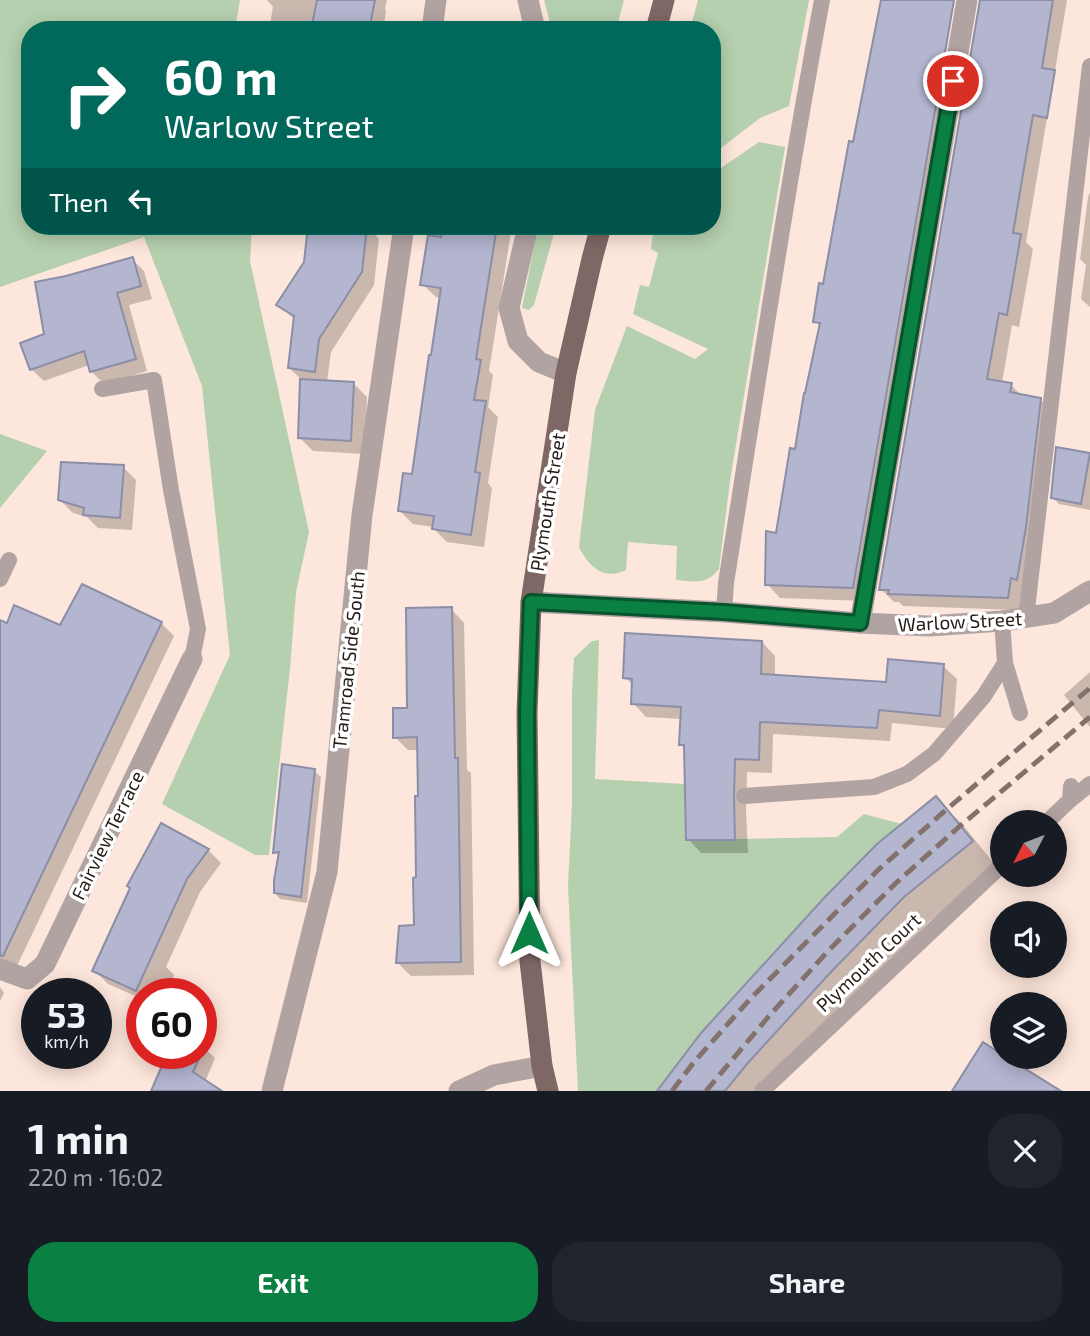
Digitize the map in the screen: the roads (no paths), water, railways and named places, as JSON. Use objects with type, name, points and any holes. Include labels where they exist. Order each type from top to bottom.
[{"type":"main road","points":[[658,21],[664,0]]},
{"type":"main road","name":"Plymouth Street","points":[[548,1091],[541,1066],[530,961],[527,713],[531,602],[566,373],[599,235]]},
{"type":"street","points":[[433,21],[436,0]]},
{"type":"street","points":[[528,0],[533,21]]},
{"type":"street","points":[[860,623],[967,0]]},
{"type":"street","name":"Tramroad Side South","points":[[272,1091],[327,872],[362,515],[403,235]]},
{"type":"street","points":[[526,235],[509,308],[518,341],[539,362],[566,373]]},
{"type":"street","name":"Warlow Street","points":[[531,602],[929,626],[1002,621],[1054,613],[1090,591]]},
{"type":"street","name":"Fairview Terrace","points":[[0,969],[27,979],[45,964],[192,659]]},
{"type":"street","points":[[459,1091],[494,1076],[541,1066]]},
{"type":"lane","points":[[724,612],[726,583],[761,362],[822,0]]},
{"type":"lane","points":[[1026,618],[1090,66]]},
{"type":"lane","points":[[102,389],[153,380],[198,629],[192,659]]},
{"type":"lane","points":[[0,579],[9,560]]},
{"type":"lane","points":[[1002,621],[1005,663],[1020,713]]},
{"type":"lane","points":[[744,796],[874,787],[907,774],[934,754],[984,696],[1005,663]]},
{"type":"lane","points":[[1057,810],[1071,793],[1090,784]]},
{"type":"lane","name":"Plymouth Court","points":[[762,1091],[990,876]]},
{"type":"railway","points":[[672,1091],[751,998],[878,870],[1090,688]]},
{"type":"railway","points":[[706,1091],[829,950],[896,883],[1090,717]]}]
